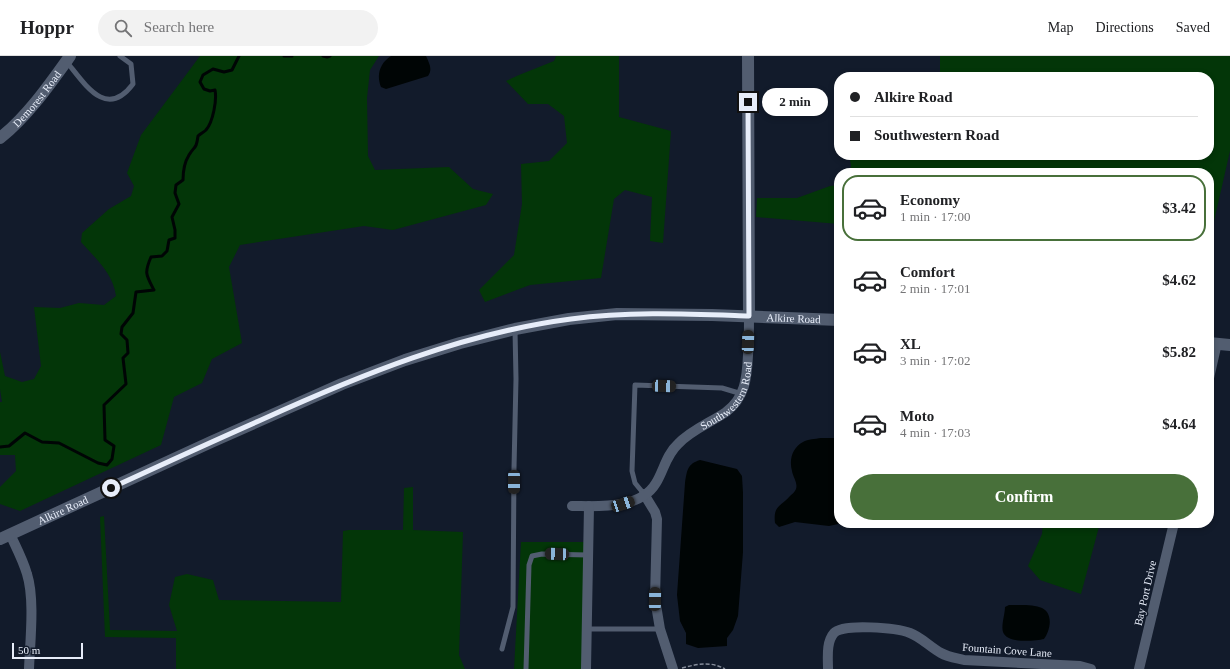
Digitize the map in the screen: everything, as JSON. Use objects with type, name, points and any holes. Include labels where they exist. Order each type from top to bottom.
[{"type":"main road","name":"Southwestern Road","points":[[748,56],[749,316]]},
{"type":"main road","name":"Demorest Road","points":[[0,138],[18,122],[68,59]]},
{"type":"main road","name":"Alkire Road","points":[[5,537],[211,442],[342,384],[391,365],[460,343],[515,329],[569,319],[617,314],[749,316],[834,320]]},
{"type":"main road","points":[[1214,343],[1230,345]]},
{"type":"street","name":"Southwestern Road","points":[[572,506],[623,504],[634,501],[651,489],[656,483],[669,455],[684,437],[735,404],[742,394],[746,380],[749,316]]},
{"type":"street","points":[[644,494],[655,512],[657,519],[655,599],[660,629],[673,669]]},
{"type":"street","points":[[586,669],[589,506]]},
{"type":"street","name":"Bay Port Drive","points":[[1139,669],[1173,528]]},
{"type":"street","points":[[5,537],[22,560],[30,587],[29,669]]},
{"type":"street","name":"Fountain Cove Lane","points":[[828,669],[829,643],[834,632],[843,628],[852,627],[900,630],[911,633],[940,653],[964,664],[1080,666],[1091,669]]},
{"type":"lane","points":[[68,59],[94,94],[107,100],[118,98],[126,93],[133,84],[131,64],[120,56]]},
{"type":"lane","points":[[502,649],[513,607],[516,379],[515,329]]},
{"type":"lane","points":[[644,494],[635,483],[632,471],[635,385],[722,388],[742,394]]},
{"type":"lane","points":[[526,669],[529,566],[532,556],[542,554],[588,555]]},
{"type":"lane","points":[[587,629],[660,629]]},
{"type":"path","points":[[679,669],[707,663],[714,664],[725,669]]},
{"type":"green space","points":[[200,56],[379,56],[370,70],[367,98],[368,156],[375,170],[449,167],[473,189],[493,194],[486,205],[393,230],[364,226],[240,245],[229,267],[242,343],[212,359],[202,383],[174,397],[161,445],[20,511],[0,504],[0,487],[16,471],[15,455],[0,455],[0,402],[2,402],[0,389],[0,352],[5,376],[22,382],[34,379],[41,366],[34,307],[60,308],[79,303],[104,305],[116,296],[111,280],[103,266],[81,242],[82,233],[109,209],[131,196],[134,186],[127,173],[141,135]]},
{"type":"green space","points":[[556,56],[619,56],[619,117],[671,131],[663,243],[650,241],[652,197],[625,190],[614,199],[601,278],[530,285],[485,302],[479,290],[514,255],[522,204],[521,164],[549,161],[567,143],[564,116],[548,104],[528,104],[506,81],[554,61]]},
{"type":"green space","points":[[940,56],[1230,56],[1230,151],[1214,221],[1214,168],[851,168],[850,160],[1214,160],[1214,72],[940,72]]},
{"type":"green space","points":[[834,186],[834,224],[756,217],[757,198],[797,198]]},
{"type":"green space","points":[[413,487],[413,530],[463,532],[459,655],[465,669],[176,669],[176,638],[105,637],[100,517],[104,516],[110,630],[177,631],[169,605],[175,577],[187,574],[213,580],[219,600],[341,602],[343,531],[403,530],[404,488]]},
{"type":"green space","points":[[1043,528],[1099,528],[1081,594],[1040,580],[1028,566],[1042,534]]},
{"type":"green space","points":[[521,542],[584,542],[582,669],[514,669]]},
{"type":"shaded area","points":[[391,56],[426,56],[430,66],[428,76],[386,89],[381,87],[379,78],[380,70],[384,62]]},
{"type":"shaded area","points":[[834,438],[834,525],[829,526],[795,522],[779,527],[775,523],[776,510],[796,490],[796,482],[791,467],[792,455],[799,445],[809,440]]},
{"type":"shaded area","points":[[700,460],[737,469],[742,476],[743,552],[738,616],[733,630],[727,638],[727,646],[698,648],[686,644],[686,633],[680,621],[677,595],[685,483],[688,468]]},
{"type":"shaded area","points":[[1009,605],[1035,606],[1046,611],[1050,623],[1048,632],[1044,639],[1022,641],[1006,636],[1003,632],[1003,623],[1005,607]]},
{"type":"waterway","points":[[0,447],[9,446],[25,433],[42,442],[59,443],[98,463],[107,465],[112,459],[114,446],[105,440],[104,405],[126,384],[123,358],[128,353],[127,340],[121,334],[122,327],[133,313],[136,292],[154,290],[147,274],[147,267],[151,257],[162,256],[167,251],[169,240],[175,238],[172,217],[179,204],[175,193],[176,185],[183,180],[186,161],[196,146],[198,136],[206,130],[215,105],[215,90],[210,91],[204,89],[200,82],[203,75],[213,69],[224,72],[232,70],[239,56]]},
{"type":"waterway","points":[[284,56],[292,56]]},
{"type":"waterway","points":[[323,56],[330,56]]},
{"type":"route","points":[[111,488],[342,384],[391,365],[460,343],[515,329],[569,319],[617,314],[712,314],[749,316],[748,102]]}]
